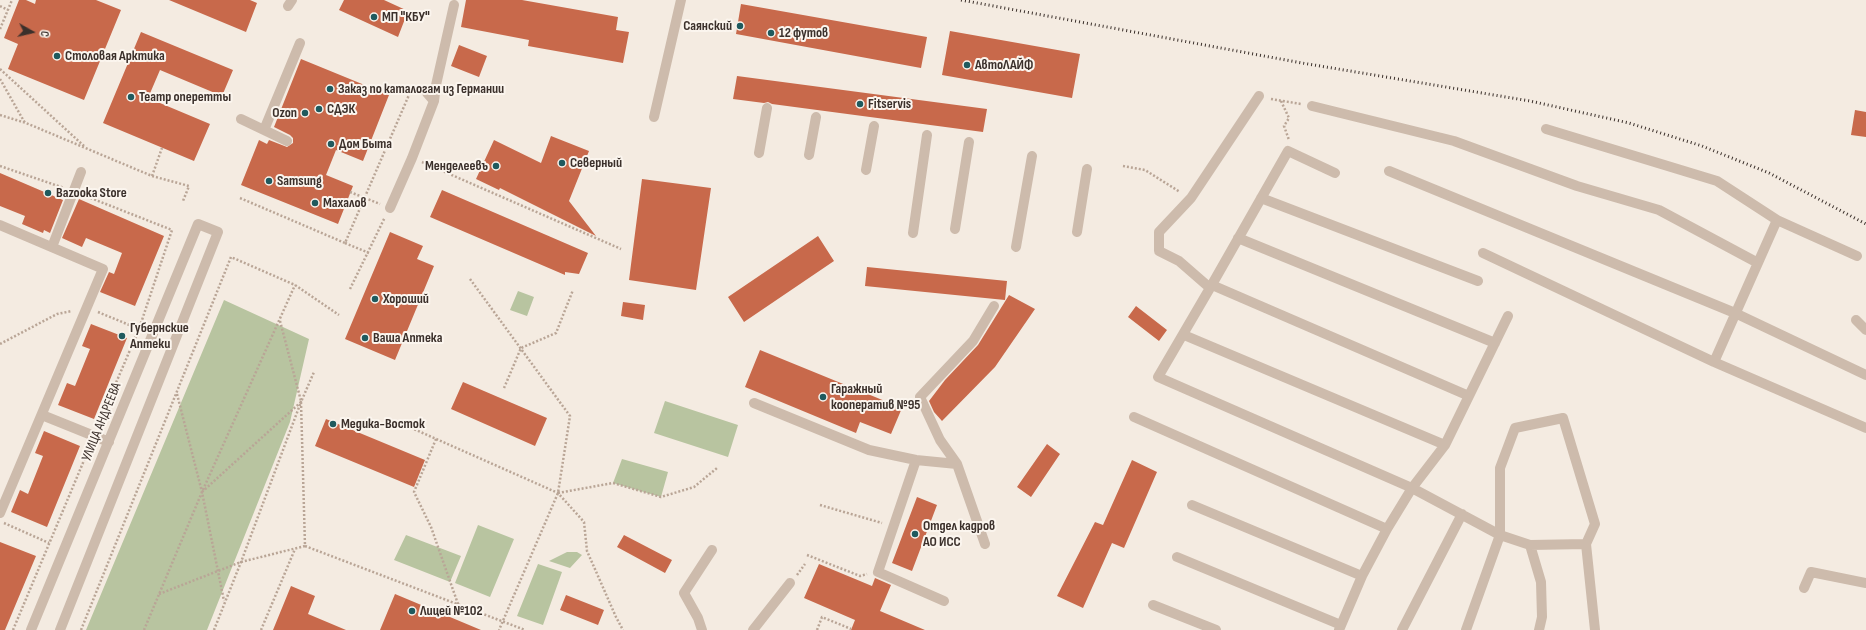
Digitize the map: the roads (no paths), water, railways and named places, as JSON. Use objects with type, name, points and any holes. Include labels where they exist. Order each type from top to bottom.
[{"type":"street","points":[[654,118],[681,0]]},
{"type":"street","points":[[390,208],[412,158],[430,98],[436,85],[454,5]]},
{"type":"street","points":[[264,130],[300,44]]},
{"type":"street","points":[[1259,96],[1191,198],[1159,232],[1159,251],[1179,261],[1211,287],[1469,396]]},
{"type":"street","points":[[1312,106],[1454,141],[1577,186],[1658,210],[1758,263]]},
{"type":"street","points":[[759,153],[767,108]]},
{"type":"street","points":[[809,155],[816,117]]},
{"type":"street","points":[[241,119],[287,141]]},
{"type":"street","points":[[866,170],[874,126]]},
{"type":"street","points":[[1546,129],[1717,180],[1777,220],[1857,256]]},
{"type":"street","points":[[913,233],[927,135]]},
{"type":"street","points":[[955,229],[969,142]]},
{"type":"street","points":[[1335,173],[1288,151],[1184,335],[1158,377],[1412,488],[1500,535],[1530,545],[1586,544]]},
{"type":"street","points":[[1016,247],[1032,156]]},
{"type":"street","points":[[1077,232],[1087,169]]},
{"type":"street","points":[[1389,171],[1735,313],[1866,374]]},
{"type":"street","points":[[52,247],[81,172]]},
{"type":"street","points":[[1261,198],[1478,281]]},
{"type":"street","points":[[1714,362],[1777,220]]},
{"type":"street","name":"УЛИЦА АНДРЕЕВА","points":[[31,630],[198,224],[218,232],[60,630]]},
{"type":"street","points":[[0,225],[103,269],[0,513]]},
{"type":"street","points":[[1238,238],[1494,343]]},
{"type":"street","points":[[1483,253],[1714,362],[1866,428]]},
{"type":"street","points":[[985,544],[957,464],[940,440],[920,396],[973,341],[994,306]]},
{"type":"street","points":[[1177,557],[1340,628],[1362,576],[1387,529],[1412,488],[1445,446],[1508,316]]},
{"type":"street","points":[[1856,320],[1866,330]]},
{"type":"street","points":[[1184,335],[1445,446]]},
{"type":"street","points":[[754,403],[869,450],[916,460],[957,464]]},
{"type":"street","points":[[42,415],[108,442]]},
{"type":"street","points":[[1134,417],[1387,529]]},
{"type":"street","points":[[1466,630],[1500,535],[1500,468],[1515,428],[1563,418],[1595,524],[1586,544],[1595,630]]},
{"type":"street","points":[[916,460],[878,572],[944,601]]},
{"type":"street","points":[[1192,505],[1362,576]]},
{"type":"street","points":[[1402,630],[1462,514]]},
{"type":"street","points":[[1530,545],[1541,582],[1542,617],[1539,630]]},
{"type":"street","points":[[702,630],[698,618],[684,593],[712,550]]},
{"type":"street","points":[[1804,588],[1811,572],[1866,583]]},
{"type":"street","points":[[753,630],[790,583]]},
{"type":"street","points":[[1153,605],[1216,630]]},
{"type":"railway","points":[[961,0],[1302,63],[1530,101],[1629,123],[1702,146],[1769,173],[1866,224]]},
{"type":"place","name":"МП \"КБУ\"","points":[[374,17]]},
{"type":"place","name":"Саянский","points":[[740,26]]},
{"type":"place","name":"12 футов","points":[[771,33]]},
{"type":"place","name":"Столовая Арктика","points":[[57,56]]},
{"type":"place","name":"АвтоЛАЙФ","points":[[967,65]]},
{"type":"place","name":"Заказ по каталогам из Германии","points":[[330,89]]},
{"type":"place","name":"Театр оперетты","points":[[131,97]]},
{"type":"place","name":"Fitservis","points":[[860,104]]},
{"type":"place","name":"СДЭК","points":[[319,109]]},
{"type":"place","name":"Ozon","points":[[305,113]]},
{"type":"place","name":"Дом Быта","points":[[331,144]]},
{"type":"place","name":"Северный","points":[[562,163]]},
{"type":"place","name":"Менделеевъ","points":[[496,166]]},
{"type":"place","name":"Samsung","points":[[269,181]]},
{"type":"place","name":"Bazooka Store","points":[[48,193]]},
{"type":"place","name":"Махалов","points":[[315,203]]},
{"type":"place","name":"Хороший","points":[[375,299]]},
{"type":"place","name":"Губернские Аптеки","points":[[122,336]]},
{"type":"place","name":"Ваша Аптека","points":[[365,338]]},
{"type":"place","name":"Гаражный кооператив №95","points":[[823,397]]},
{"type":"place","name":"Медика-Восток","points":[[333,424]]},
{"type":"place","name":"Отдел кадров АО ИСС","points":[[915,534]]},
{"type":"place","name":"Лицей №102","points":[[412,611]]}]
